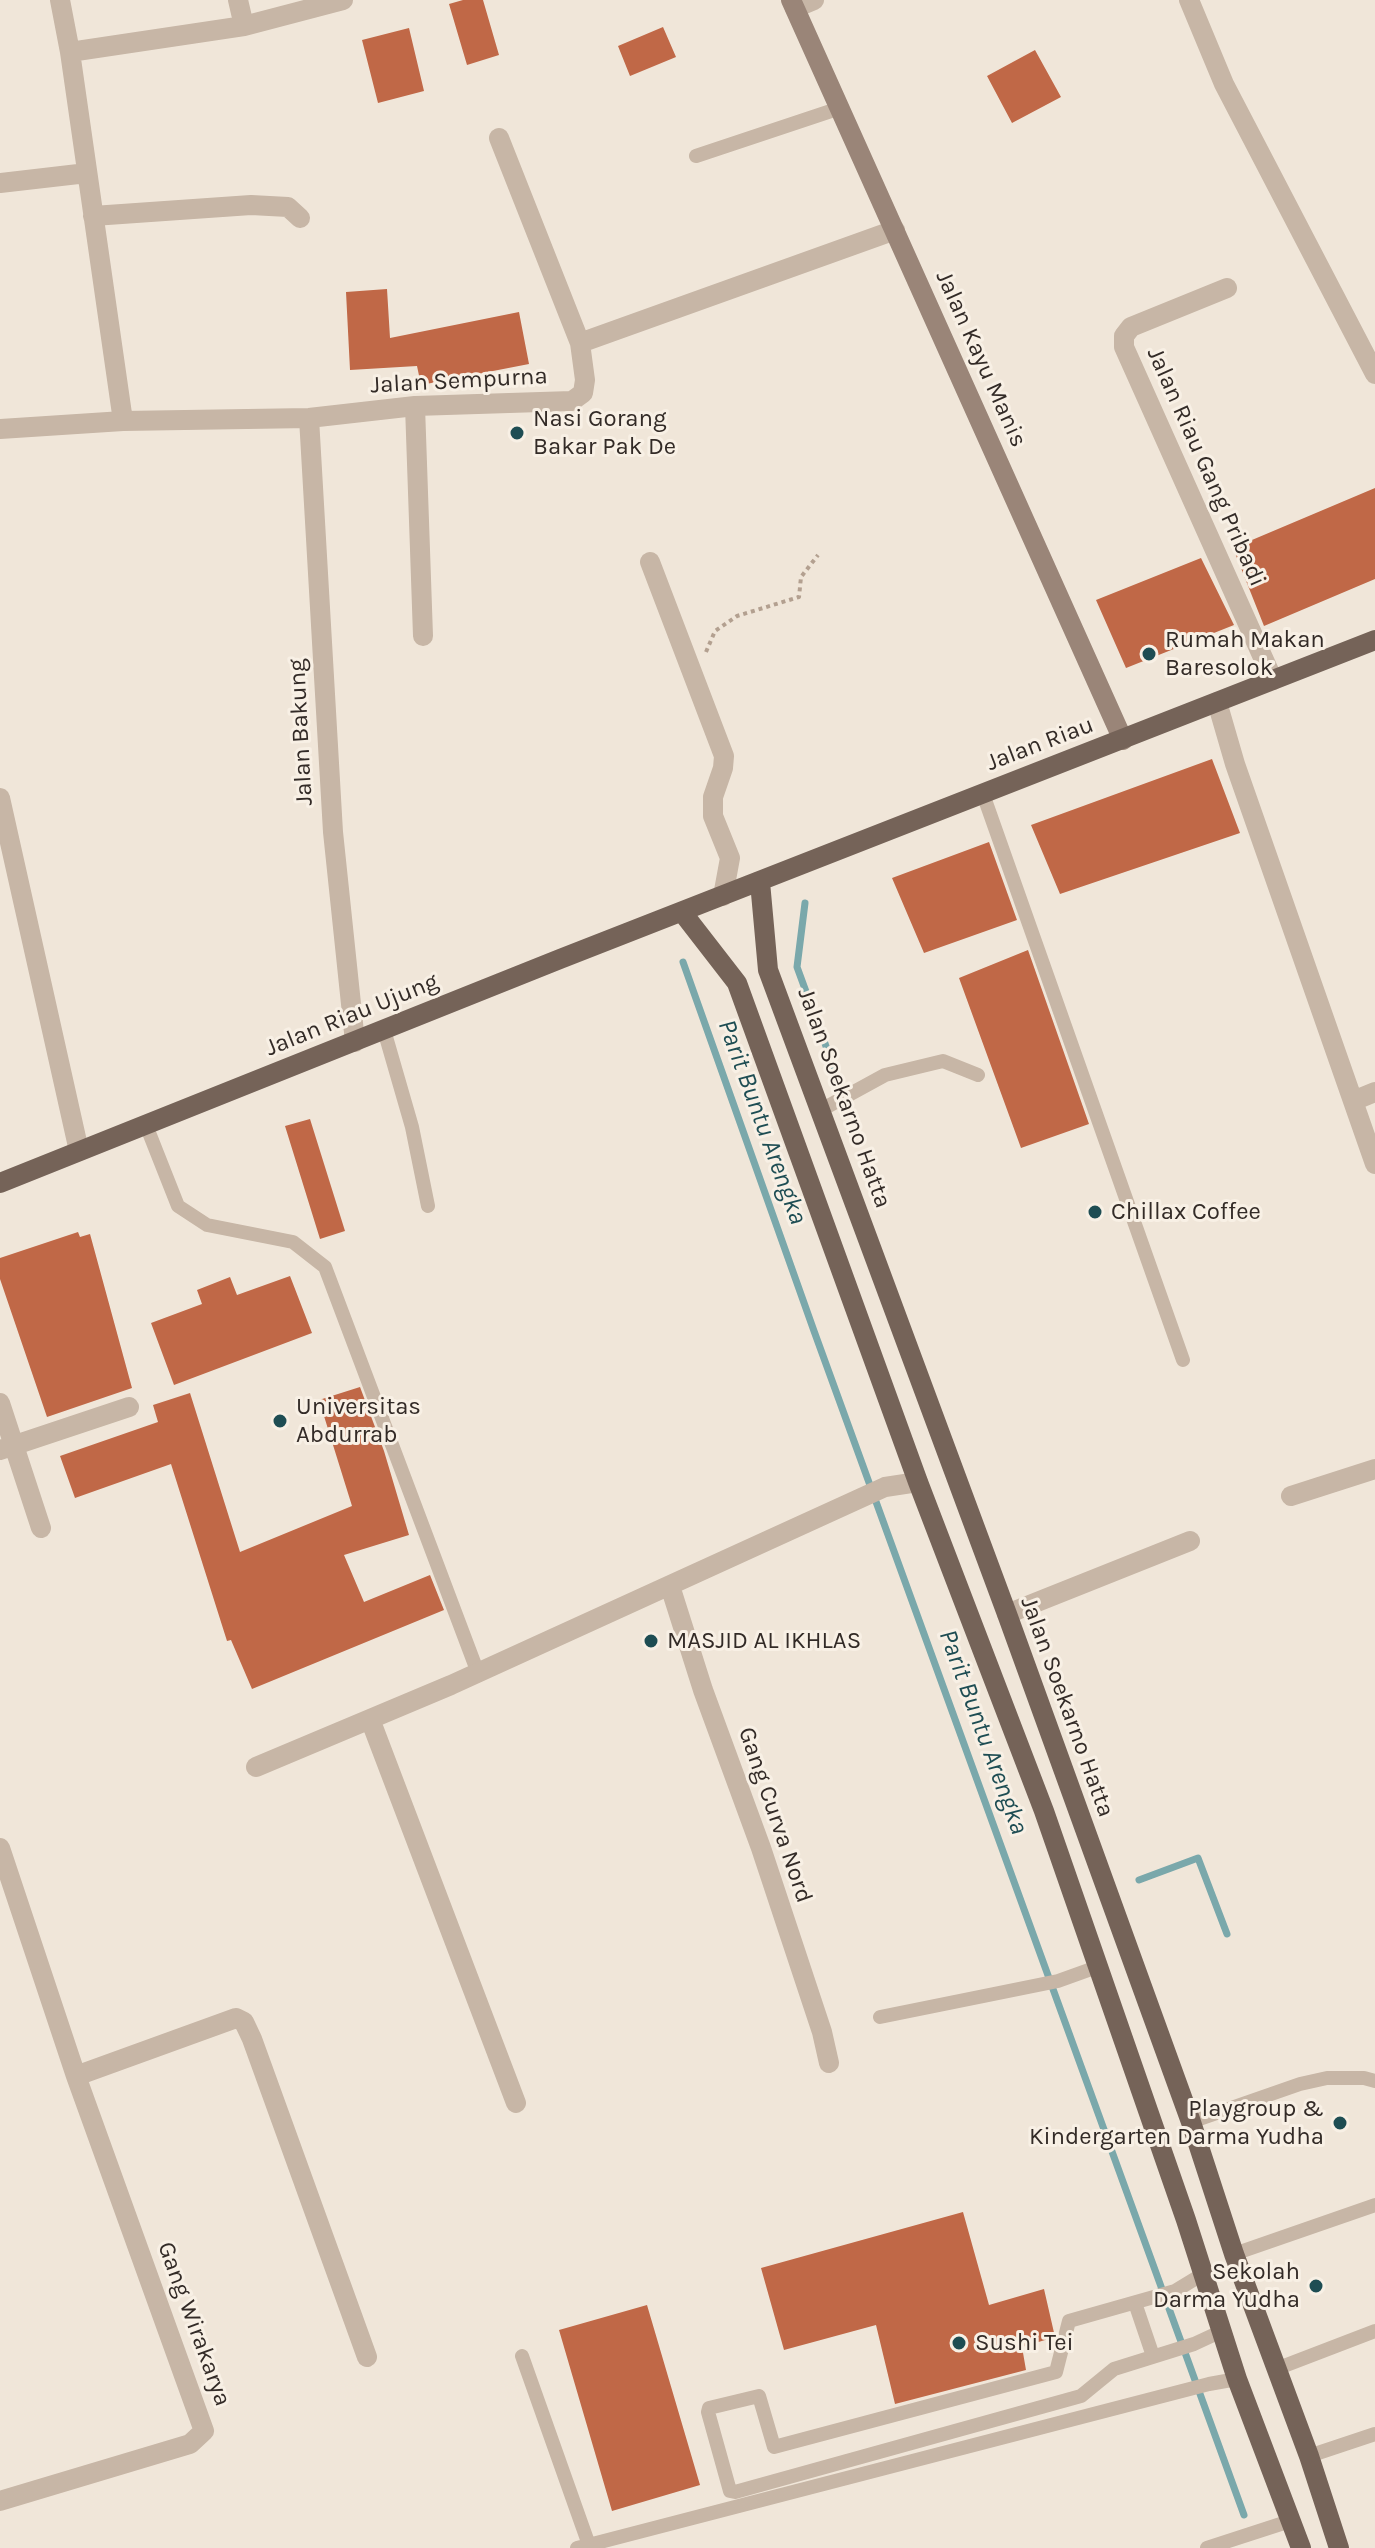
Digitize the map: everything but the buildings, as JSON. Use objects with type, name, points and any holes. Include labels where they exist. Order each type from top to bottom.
[{"type":"main road","name":"Jalan Riau","points":[[723,896],[1375,640]]},
{"type":"main road","name":"Jalan Soekarno Hatta","points":[[760,882],[768,970],[1191,2122],[1234,2254],[1309,2456],[1339,2548]]},
{"type":"main road","name":"Jalan Riau Ujung","points":[[0,1183],[723,896]]},
{"type":"main road","points":[[682,912],[737,983],[918,1482],[1044,1811],[1237,2379],[1301,2548]]},
{"type":"street","points":[[60,0],[123,421]]},
{"type":"street","points":[[238,0],[244,26]]},
{"type":"street","points":[[70,52],[244,26],[343,0]]},
{"type":"street","points":[[1189,0],[1224,84],[1375,374]]},
{"type":"street","name":"Jalan Kayu Manis","points":[[800,3],[840,108],[1123,740]]},
{"type":"street","points":[[499,138],[580,343],[895,230]]},
{"type":"street","points":[[0,183],[87,173]]},
{"type":"street","points":[[93,216],[251,205],[288,207],[300,218]]},
{"type":"street","name":"Jalan Riau Gang Pribadi","points":[[1227,288],[1131,327],[1124,336],[1124,347],[1273,680]]},
{"type":"street","name":"Jalan Sempurna","points":[[0,429],[123,421],[309,418],[415,406],[572,401],[583,393],[585,380],[580,343]]},
{"type":"street","points":[[415,406],[423,636]]},
{"type":"street","name":"Jalan Bakung","points":[[309,418],[333,832],[355,1042]]},
{"type":"street","points":[[650,562],[724,756],[713,797],[713,816],[730,858],[723,896]]},
{"type":"street","points":[[1217,702],[1235,764],[1375,1164]]},
{"type":"street","points":[[0,798],[79,1151]]},
{"type":"street","points":[[1353,1101],[1375,1092]]},
{"type":"street","points":[[0,1403],[7,1449],[41,1528]]},
{"type":"street","points":[[7,1449],[129,1407]]},
{"type":"street","points":[[1291,1496],[1375,1469]]},
{"type":"street","points":[[256,1767],[478,1673],[885,1487],[918,1482]]},
{"type":"street","points":[[1007,1614],[1190,1541]]},
{"type":"street","name":"Gang Curva Nord","points":[[670,1586],[703,1690],[761,1848],[822,2032],[829,2063]]},
{"type":"street","points":[[370,1719],[516,2103]]},
{"type":"street","name":"Gang Wirakarya","points":[[0,1848],[76,2076],[204,2431],[190,2444],[0,2501]]},
{"type":"street","points":[[76,2076],[236,2018],[244,2022],[367,2357]]},
{"type":"lane","points":[[696,156],[840,108]]},
{"type":"lane","points":[[983,794],[1183,1360]]},
{"type":"lane","points":[[384,1030],[412,1127],[428,1206]]},
{"type":"lane","points":[[821,1110],[885,1075],[943,1061],[978,1075]]},
{"type":"lane","points":[[146,1125],[178,1206],[207,1225],[293,1242],[325,1267],[478,1673]]},
{"type":"lane","points":[[880,2017],[1058,1981],[1097,1967]]},
{"type":"lane","points":[[1191,2122],[1300,2084],[1327,2078],[1375,2081]]},
{"type":"lane","points":[[1234,2254],[1375,2205]]},
{"type":"lane","points":[[1203,2274],[1175,2291],[1068,2322],[1056,2372],[774,2447],[759,2396],[709,2408],[730,2491],[1081,2396],[1114,2369],[1194,2344],[1222,2331]]},
{"type":"lane","points":[[1141,2301],[1153,2356]]},
{"type":"lane","points":[[1276,2369],[1375,2331]]},
{"type":"lane","points":[[522,2356],[583,2546],[1237,2379]]},
{"type":"lane","points":[[1309,2456],[1375,2434]]},
{"type":"lane","points":[[1207,2548],[1290,2521]]},
{"type":"path","points":[[687,662],[706,653],[715,631],[737,616],[799,597],[801,577],[818,555]]},
{"type":"waterway","points":[[805,903],[797,967],[838,1079]]},
{"type":"waterway","name":"Parit Buntu Arengka","points":[[683,962],[1244,2515]]},
{"type":"waterway","points":[[1139,1880],[1198,1858],[1227,1934]]},
{"type":"place","name":"Nasi Gorang Bakar Pak De","points":[[517,433]]},
{"type":"place","name":"Rumah Makan Baresolok","points":[[1149,654]]},
{"type":"place","name":"Chillax Coffee","points":[[1095,1212]]},
{"type":"place","name":"Universitas Abdurrab","points":[[280,1421]]},
{"type":"place","name":"MASJID AL IKHLAS","points":[[651,1641]]},
{"type":"place","name":"Playgroup & Kindergarten Darma Yudha","points":[[1340,2123]]},
{"type":"place","name":"Sekolah Darma Yudha","points":[[1316,2286]]},
{"type":"place","name":"Sushi Tei","points":[[959,2343]]}]
